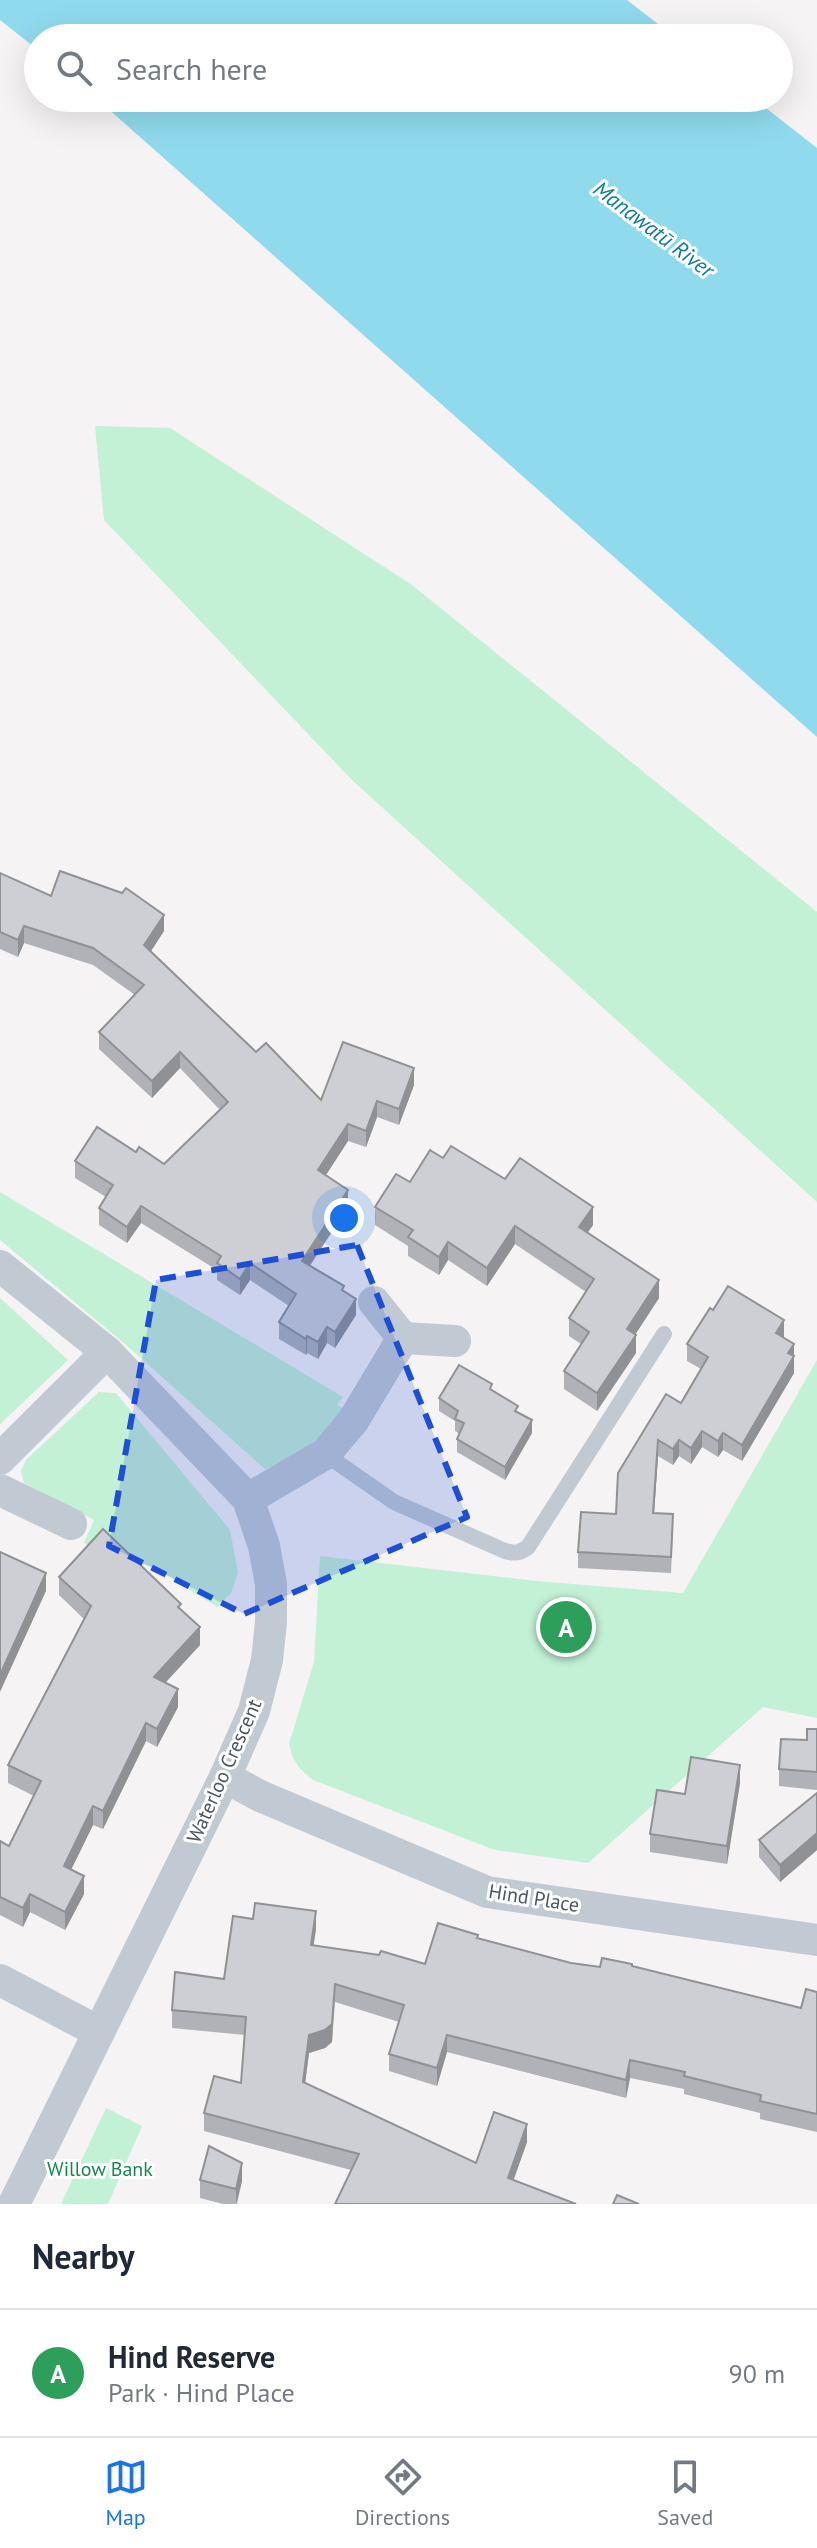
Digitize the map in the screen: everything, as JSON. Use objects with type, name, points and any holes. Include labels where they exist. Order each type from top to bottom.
[{"type":"street","name":"Waterloo Crescent","points":[[0,1266],[107,1352],[248,1499],[264,1546],[271,1584],[267,1660],[254,1711],[225,1777],[14,2204]]},
{"type":"street","points":[[374,1302],[403,1338],[455,1341]]},
{"type":"street","points":[[248,1499],[325,1454],[353,1421],[403,1338]]},
{"type":"street","points":[[0,1459],[107,1352]]},
{"type":"street","points":[[0,1490],[71,1524]]},
{"type":"street","name":"Hind Place","points":[[225,1777],[260,1796],[487,1892],[817,1940]]},
{"type":"street","points":[[0,1980],[99,2032]]},
{"type":"lane","points":[[325,1454],[394,1502],[505,1551],[514,1554],[522,1552],[664,1334]]},
{"type":"highlighted area","points":[[357,1245],[467,1517],[244,1614],[109,1546],[156,1280]]},
{"type":"green space","points":[[95,426],[170,428],[412,585],[817,912],[817,1202],[352,780],[104,520]]},
{"type":"green space","points":[[0,1192],[343,1397],[337,1405],[345,1409],[301,1452],[265,1469],[125,1344],[0,1240]]},
{"type":"green space","points":[[0,1298],[68,1360],[0,1424]]},
{"type":"green space","points":[[817,1360],[817,1718],[763,1707],[588,1863],[495,1850],[313,1780],[297,1765],[289,1744],[314,1662],[320,1556],[536,1581],[683,1593]]},
{"type":"green space","points":[[99,1392],[116,1393],[230,1530],[238,1573],[231,1593],[217,1607],[157,1569],[84,1543],[94,1520],[24,1483],[21,1471],[26,1460]]},
{"type":"green space","name":"Willow Bank","points":[[106,2108],[142,2126],[108,2204],[61,2204]]},
{"type":"water","points":[[0,0],[627,0],[658,24],[24,24],[24,39],[0,20]]},
{"type":"water","name":"Manawatū River","points":[[112,112],[771,112],[817,148],[817,737]]},
{"type":"building","points":[[60,871],[122,893],[126,888],[164,915],[144,945],[256,1052],[266,1043],[321,1100],[343,1042],[414,1068],[399,1109],[377,1101],[366,1131],[348,1124],[318,1170],[348,1190],[302,1261],[344,1286],[342,1290],[356,1299],[335,1332],[327,1327],[318,1342],[307,1336],[306,1339],[279,1322],[296,1294],[250,1263],[240,1279],[217,1263],[221,1256],[141,1206],[127,1227],[99,1208],[113,1185],[75,1161],[97,1127],[136,1152],[139,1147],[164,1164],[228,1102],[180,1052],[152,1081],[99,1032],[144,985],[93,948],[24,926],[18,940],[0,932],[0,873],[51,896]]},
{"type":"building","points":[[451,1146],[505,1179],[520,1158],[593,1207],[579,1227],[659,1280],[627,1329],[636,1335],[597,1393],[564,1371],[589,1332],[569,1318],[594,1279],[515,1226],[487,1268],[448,1242],[439,1257],[408,1237],[413,1230],[375,1207],[396,1174],[410,1182],[430,1150],[443,1158]]},
{"type":"building","points":[[728,1286],[784,1320],[776,1333],[794,1344],[788,1353],[794,1356],[742,1445],[723,1433],[718,1441],[702,1431],[691,1448],[679,1440],[673,1449],[658,1440],[653,1513],[673,1514],[671,1557],[578,1552],[581,1512],[616,1514],[618,1473],[666,1394],[681,1403],[708,1357],[687,1344]]},
{"type":"building","points":[[459,1365],[492,1384],[490,1389],[518,1406],[515,1411],[532,1420],[505,1467],[457,1439],[464,1423],[455,1419],[458,1411],[439,1398]]},
{"type":"building","points":[[103,1529],[181,1604],[178,1607],[200,1627],[154,1677],[178,1689],[157,1729],[146,1723],[103,1811],[93,1806],[64,1866],[84,1876],[65,1912],[30,1894],[23,1908],[0,1897],[0,1841],[9,1846],[41,1781],[8,1765],[91,1606],[59,1577]]},
{"type":"building","points":[[0,1552],[46,1573],[0,1675]]},
{"type":"building","points":[[807,1729],[817,1729],[817,1772],[779,1769],[781,1739],[807,1740]]},
{"type":"building","points":[[691,1757],[740,1765],[727,1846],[650,1834],[657,1790],[685,1794]]},
{"type":"building","points":[[817,1793],[817,1833],[780,1865],[759,1840]]},
{"type":"building","points":[[255,1903],[316,1911],[311,1945],[379,1955],[381,1951],[425,1964],[438,1923],[478,1935],[477,1938],[571,1963],[600,1967],[602,1958],[801,2008],[806,1989],[817,1992],[817,2114],[760,2101],[761,2095],[684,2076],[685,2072],[630,2060],[626,2080],[447,2035],[437,2068],[389,2054],[404,2005],[335,1984],[332,2024],[309,2035],[303,2082],[476,2163],[494,2112],[527,2124],[508,2178],[576,2204],[335,2204],[359,2154],[204,2113],[214,2076],[241,2083],[246,2017],[172,2010],[175,1972],[224,1979],[233,1916],[253,1919]]},
{"type":"building","points":[[209,2146],[242,2163],[236,2189],[200,2180]]},
{"type":"building","points":[[617,2195],[639,2204],[613,2204]]},
{"type":"place","name":"Hind Reserve","points":[[566,1627]]}]
